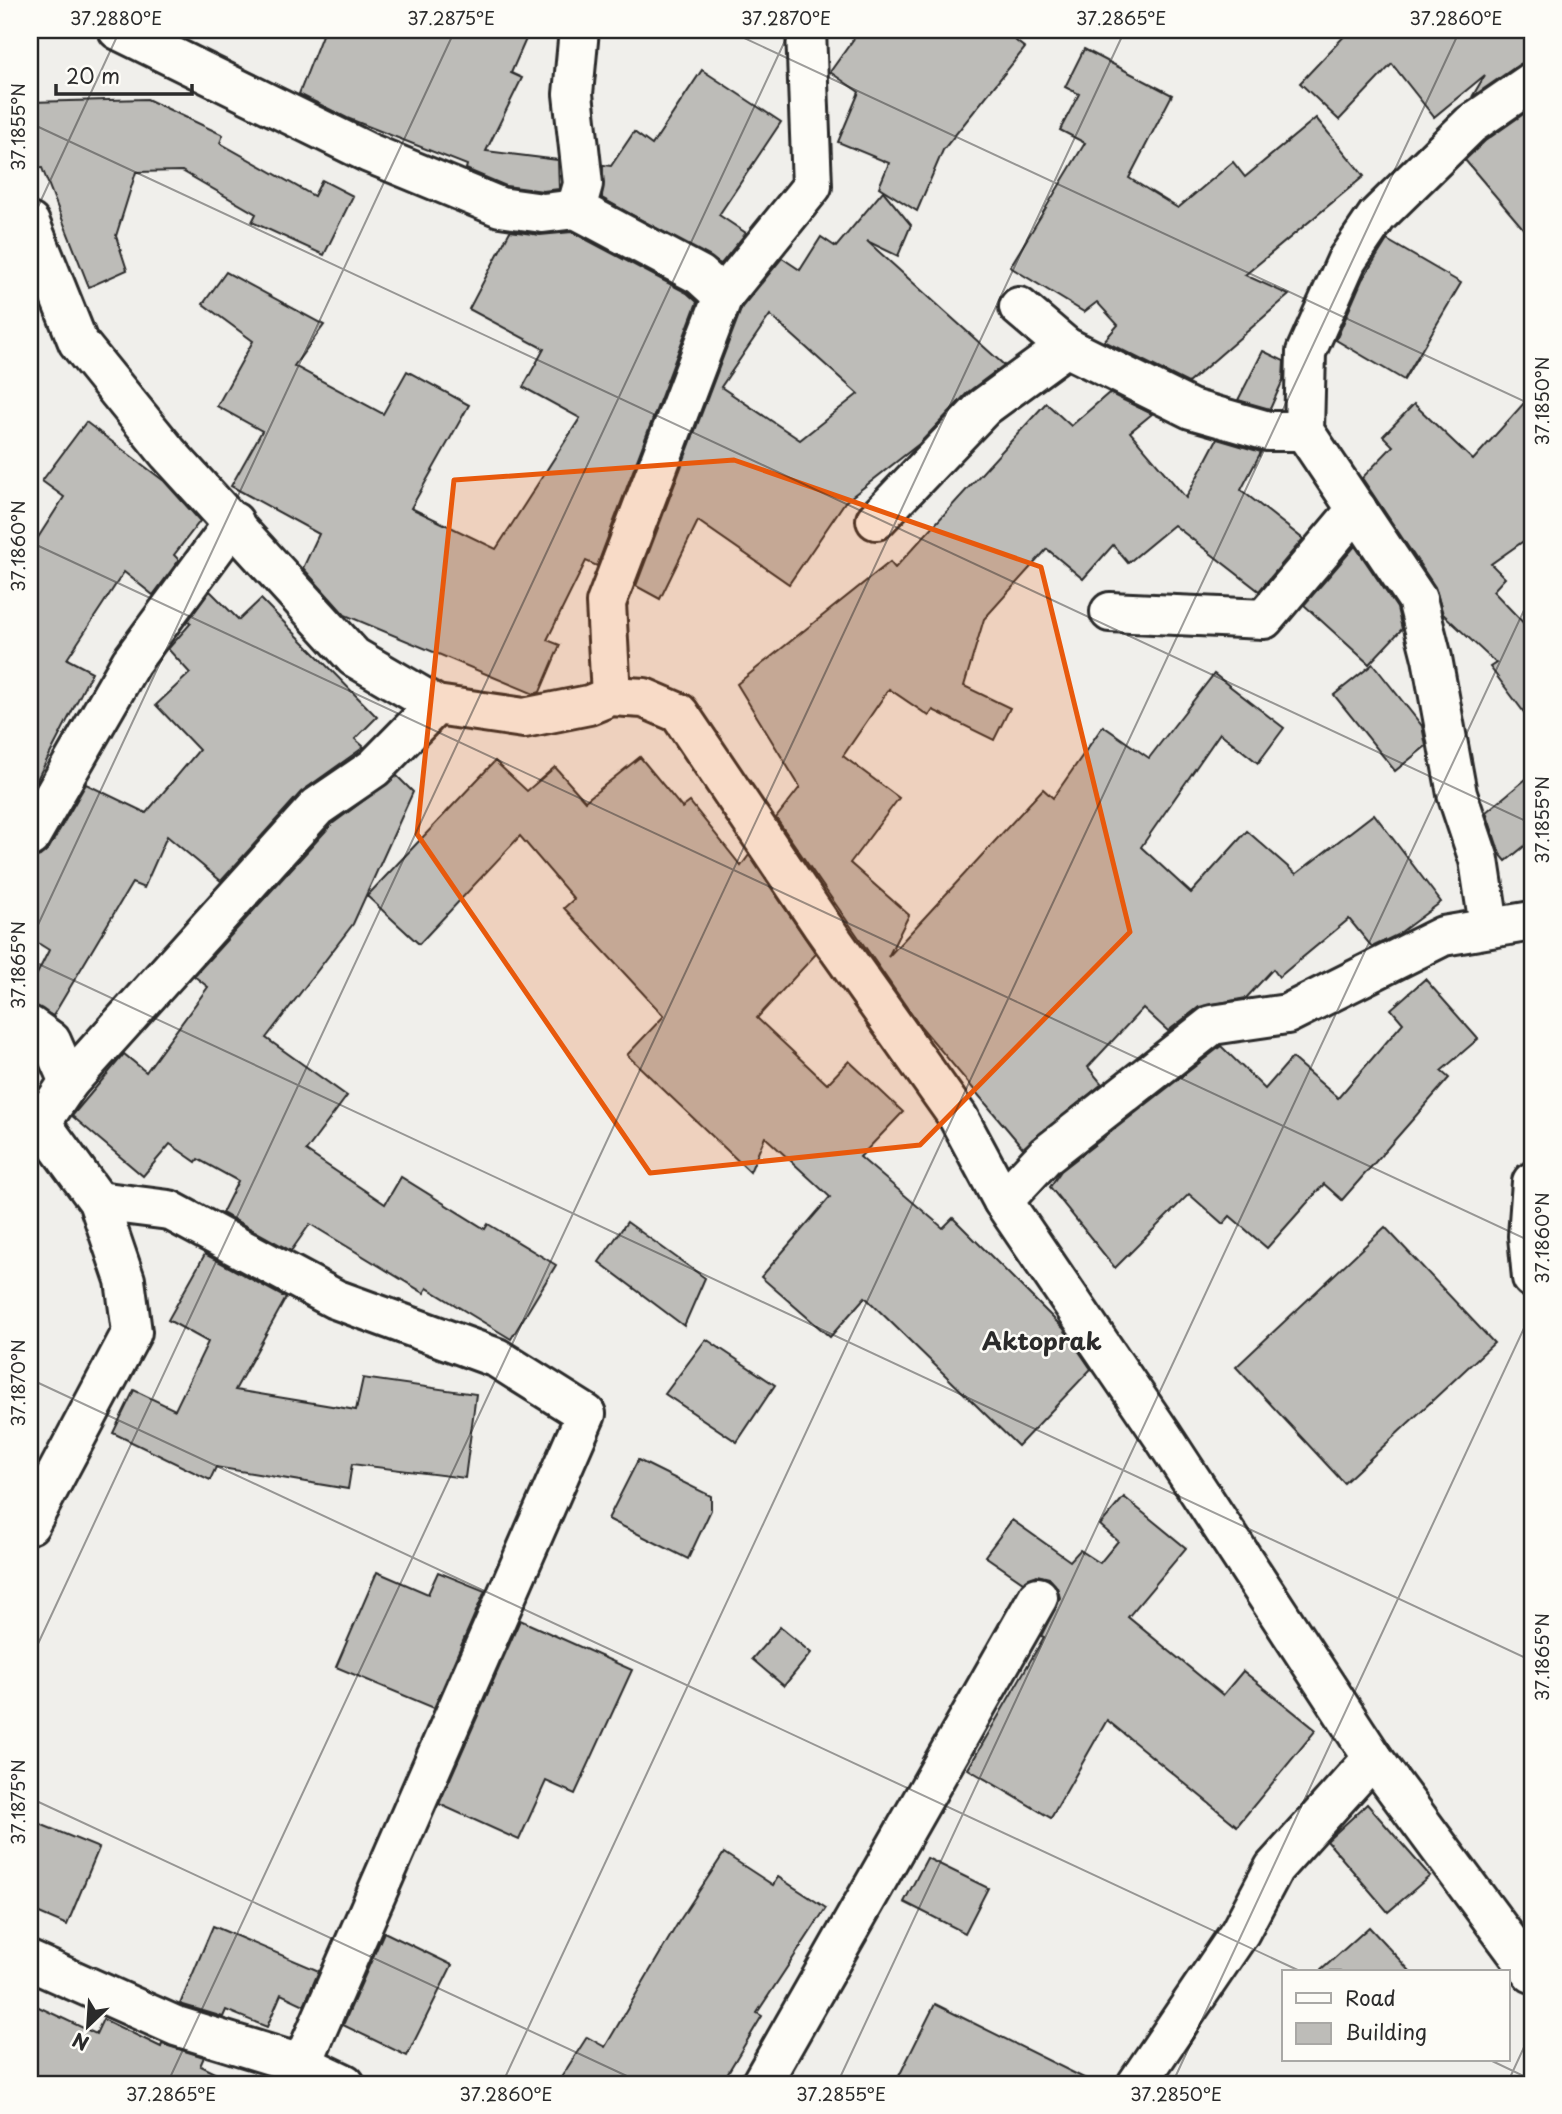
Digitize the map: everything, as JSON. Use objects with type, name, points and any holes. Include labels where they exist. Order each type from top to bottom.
[{"type":"street","points":[[118,30],[369,153],[500,207],[543,213],[576,209],[700,275],[723,296]]},
{"type":"street","points":[[576,209],[583,184],[573,93],[579,30]]},
{"type":"street","points":[[611,696],[606,603],[723,296],[813,186],[806,30]]},
{"type":"street","points":[[1489,926],[1479,860],[1457,794],[1432,658],[1417,599],[1304,431],[1307,352],[1347,260],[1377,216],[1471,124],[1532,82]]},
{"type":"street","points":[[30,223],[78,342],[168,453],[234,522],[354,657],[436,705],[524,718],[589,705],[611,696],[644,698],[680,713],[821,924],[958,1117],[1003,1202],[1169,1447],[1373,1758],[1527,1951]]},
{"type":"street","points":[[1018,307],[1066,347],[1202,412],[1268,431],[1304,431]]},
{"type":"street","points":[[876,520],[984,407],[1066,347]]},
{"type":"street","points":[[1110,612],[1265,619],[1357,509]]},
{"type":"street","points":[[30,837],[131,662],[234,522]]},
{"type":"street","points":[[30,1524],[132,1332],[125,1280],[97,1200],[35,1123],[317,807],[374,768],[436,705]]},
{"type":"street","points":[[1003,1202],[1046,1155],[1212,1025],[1287,1014],[1443,936],[1489,926],[1532,921]]},
{"type":"street","points":[[30,1026],[51,1041],[69,1082]]},
{"type":"street","points":[[1532,1182],[1528,1236],[1532,1278]]},
{"type":"street","points":[[97,1200],[169,1210],[335,1299],[497,1358],[586,1414],[309,2048],[304,2075]]},
{"type":"street","points":[[761,2084],[1038,1597]]},
{"type":"street","points":[[1137,2084],[1240,1933],[1274,1868],[1373,1758]]},
{"type":"street","points":[[30,1961],[176,2026],[304,2075],[345,2084]]},
{"type":"highlighted area","points":[[734,460],[1041,567],[1130,932],[920,1145],[650,1173],[417,834],[454,480]]},
{"type":"building","points":[[324,30],[530,30],[511,73],[522,78],[486,151],[558,160],[559,189],[543,191],[506,186],[466,169],[467,165],[347,118],[299,94]]},
{"type":"building","points":[[860,30],[1002,30],[1025,48],[943,150],[917,211],[879,187],[889,163],[838,142],[859,92],[830,72]]},
{"type":"building","points":[[1350,30],[1532,30],[1532,60],[1520,64],[1472,97],[1485,75],[1434,117],[1392,64],[1339,120],[1300,83]]},
{"type":"building","points":[[1084,49],[1172,95],[1129,178],[1178,208],[1233,162],[1245,177],[1316,118],[1364,176],[1245,275],[1289,295],[1188,383],[1104,341],[1118,325],[1097,302],[1084,312],[1010,267],[1085,143],[1060,130],[1079,94],[1065,87]]},
{"type":"building","points":[[702,70],[781,122],[719,215],[746,233],[721,264],[602,198],[603,165],[611,166],[634,132],[652,145]]},
{"type":"building","points":[[147,99],[223,135],[220,143],[314,196],[322,180],[353,196],[324,255],[252,222],[256,214],[182,171],[136,172],[116,236],[127,270],[89,287],[42,168],[30,168],[30,102]]},
{"type":"building","points":[[1532,108],[1532,239],[1465,160],[1485,141]]},
{"type":"building","points":[[883,191],[911,225],[898,256],[867,241],[1004,365],[968,392],[919,444],[845,502],[789,584],[698,521],[660,599],[636,586],[742,307],[782,258],[800,270],[821,237],[836,247]],"holes":[[[770,315],[858,394],[800,440],[721,387]]]},
{"type":"building","points":[[510,231],[540,235],[572,232],[687,293],[697,302],[597,566],[586,561],[547,640],[560,645],[540,692],[534,694],[345,615],[303,568],[319,534],[231,486],[262,431],[217,406],[253,341],[203,304],[226,272],[324,325],[294,366],[383,414],[407,371],[469,405],[411,508],[496,549],[580,418],[523,387],[544,349],[469,309]]},
{"type":"building","points":[[1387,240],[1461,283],[1404,380],[1336,340],[1362,280]]},
{"type":"building","points":[[1263,351],[1284,361],[1283,380],[1270,409],[1238,400]]},
{"type":"building","points":[[1109,393],[1152,414],[1130,432],[1186,498],[1217,439],[1261,452],[1241,490],[1303,539],[1259,591],[1174,525],[1128,563],[1113,545],[1083,579],[1047,549],[984,619],[964,686],[1010,708],[994,740],[933,710],[929,716],[889,689],[843,756],[899,798],[850,863],[909,915],[888,957],[1043,789],[1053,798],[1103,726],[1149,758],[1214,674],[1284,728],[1258,763],[1220,733],[1141,847],[1191,893],[1247,831],[1296,874],[1374,814],[1441,902],[1397,935],[1372,947],[1349,919],[1279,977],[1273,969],[1246,998],[1199,1007],[1168,1031],[1143,1008],[1088,1067],[1102,1084],[1023,1148],[917,1022],[776,818],[800,787],[737,684],[890,562],[895,568],[1046,403],[1071,426]]},
{"type":"building","points":[[1532,394],[1532,535],[1491,564],[1505,578],[1493,591],[1532,632],[1532,723],[1490,667],[1496,663],[1443,614],[1435,587],[1362,478],[1393,446],[1383,436],[1414,404],[1473,460]]},
{"type":"building","points":[[86,422],[164,481],[200,521],[174,555],[179,560],[153,595],[124,572],[67,659],[92,672],[30,793],[30,550],[64,497],[42,481]]},
{"type":"building","points":[[1355,546],[1397,608],[1402,629],[1369,664],[1304,605]]},
{"type":"building","points":[[210,591],[239,620],[261,599],[377,717],[355,739],[364,747],[301,792],[221,881],[167,836],[144,888],[132,883],[53,1016],[30,1005],[30,988],[49,950],[30,938],[30,859],[40,856],[49,848],[86,784],[146,813],[199,750],[156,705],[190,673],[168,649],[191,623],[188,621]]},
{"type":"building","points":[[1373,664],[1422,726],[1426,746],[1395,771],[1334,695]]},
{"type":"building","points":[[640,757],[682,808],[690,802],[741,866],[749,855],[816,954],[757,1018],[827,1084],[849,1061],[903,1112],[860,1157],[943,1228],[953,1218],[1063,1328],[1091,1369],[1018,1446],[865,1297],[830,1337],[761,1277],[830,1197],[765,1137],[750,1172],[627,1055],[664,1016],[564,908],[574,899],[520,836],[419,944],[367,896],[495,761],[527,791],[555,767],[585,801]]},
{"type":"building","points":[[1532,774],[1532,840],[1506,861],[1500,854],[1486,812]]},
{"type":"building","points":[[397,776],[413,792],[353,924],[266,1038],[347,1096],[306,1151],[385,1204],[401,1177],[485,1229],[488,1224],[556,1265],[511,1339],[427,1288],[424,1293],[310,1224],[291,1251],[222,1213],[238,1181],[198,1159],[196,1162],[170,1144],[143,1176],[72,1116],[124,1054],[146,1072],[208,987],[194,976],[332,824]]},
{"type":"building","points":[[1425,979],[1478,1039],[1441,1071],[1449,1078],[1342,1200],[1324,1184],[1267,1248],[1230,1216],[1223,1224],[1189,1194],[1115,1268],[1050,1187],[1061,1171],[1221,1046],[1265,1089],[1292,1058],[1338,1098],[1403,1023],[1391,1009]]},
{"type":"building","points":[[627,1222],[705,1278],[684,1326],[599,1262]]},
{"type":"building","points":[[1385,1227],[1494,1343],[1344,1483],[1236,1367]]},
{"type":"building","points":[[205,1254],[286,1298],[235,1390],[356,1410],[363,1378],[476,1394],[465,1478],[352,1464],[348,1489],[216,1467],[210,1480],[113,1433],[134,1390],[175,1410],[208,1342],[168,1320]]},
{"type":"building","points":[[706,1339],[775,1385],[737,1442],[665,1394]]},
{"type":"building","points":[[638,1460],[711,1496],[711,1510],[688,1559],[608,1519]]},
{"type":"building","points":[[1124,1497],[1186,1548],[1128,1617],[1223,1695],[1243,1671],[1316,1730],[1237,1826],[1107,1720],[1051,1818],[968,1769],[1044,1637],[1041,1636],[1060,1598],[1057,1587],[1049,1578],[1037,1575],[1023,1582],[985,1556],[1012,1520],[1070,1561],[1080,1550],[1100,1563],[1118,1541],[1100,1525]]},
{"type":"building","points":[[377,1572],[428,1594],[438,1572],[485,1591],[434,1708],[336,1667]]},
{"type":"building","points":[[520,1620],[632,1670],[575,1794],[546,1781],[519,1840],[439,1804]]},
{"type":"building","points":[[780,1627],[811,1653],[784,1686],[752,1659]]},
{"type":"building","points":[[1367,1804],[1430,1876],[1388,1912],[1327,1841]]},
{"type":"building","points":[[30,1820],[99,1848],[67,1925],[30,1909]]},
{"type":"building","points":[[724,1853],[773,1885],[778,1877],[826,1908],[757,2013],[762,2016],[721,2084],[557,2084],[587,2037],[605,2047],[678,1923]]},
{"type":"building","points":[[927,1858],[988,1888],[965,1933],[904,1902]]},
{"type":"building","points":[[213,1926],[319,1971],[304,2005],[281,1994],[267,2027],[226,2010],[223,2017],[180,2004]]},
{"type":"building","points":[[1369,1927],[1409,1970],[1321,1970]]},
{"type":"building","points":[[384,1932],[452,1965],[407,2056],[343,2025]]},
{"type":"building","points":[[30,2003],[96,2034],[103,2019],[161,2047],[162,2044],[204,2057],[200,2066],[237,2084],[30,2084]]},
{"type":"building","points":[[935,2004],[1096,2084],[895,2084]]},
{"type":"district","name":"Aktoprak","points":[[1042,1340]]}]
